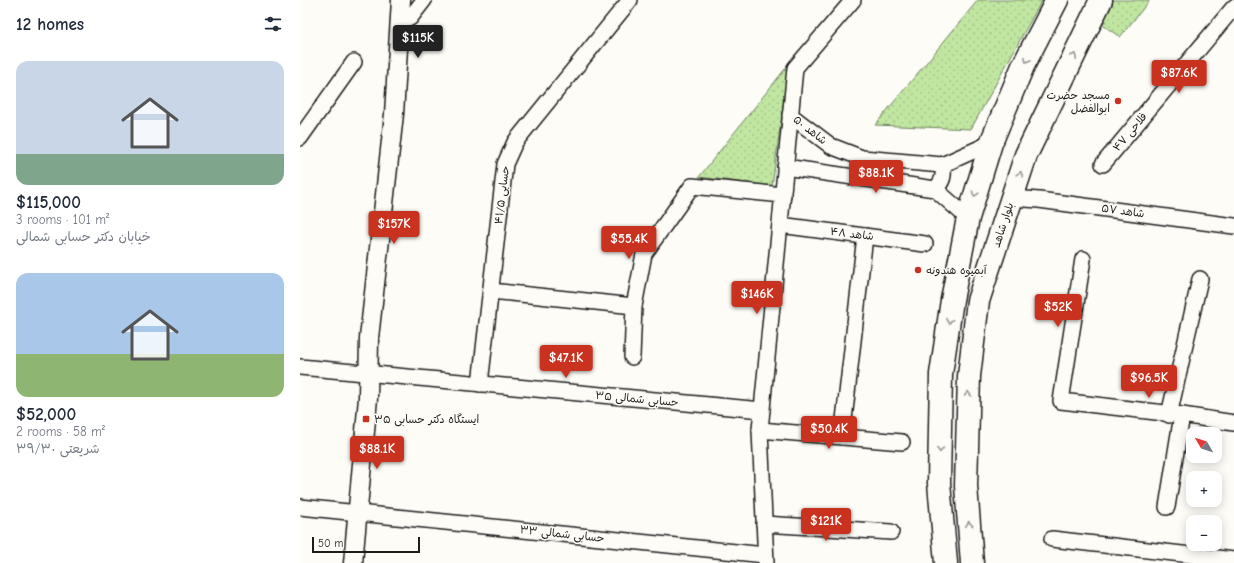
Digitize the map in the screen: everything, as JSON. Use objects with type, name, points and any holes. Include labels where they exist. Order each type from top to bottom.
[{"type":"main road","points":[[946,563],[939,483],[941,374],[952,300],[968,218],[991,143],[1023,66],[1057,0]]},
{"type":"main road","name":"بلوار شاهد","points":[[972,563],[966,486],[969,376],[978,301],[1026,155],[1101,0]]},
{"type":"street","points":[[353,563],[369,374],[369,338],[394,114],[401,0]]},
{"type":"street","points":[[394,114],[413,0]]},
{"type":"street","points":[[410,18],[424,0]]},
{"type":"street","name":"حسابی ۴۱/۵","points":[[480,384],[505,164],[515,142],[630,0]]},
{"type":"street","points":[[766,559],[760,430],[795,68],[853,0]]},
{"type":"street","name":"فلاحی ۴۷","points":[[1102,164],[1234,7]]},
{"type":"street","points":[[300,138],[354,62]]},
{"type":"street","name":"شاهد ۵۰","points":[[790,115],[831,146],[862,158],[942,165],[991,143]]},
{"type":"street","points":[[935,189],[942,180],[942,165]]},
{"type":"street","points":[[786,167],[935,189],[968,218]]},
{"type":"street","points":[[632,357],[634,306],[644,254],[692,186],[783,195]]},
{"type":"street","name":"شاهد ۵۷","points":[[1012,198],[1232,222]]},
{"type":"street","name":"شاهد ۴۸","points":[[780,225],[925,244]]},
{"type":"street","points":[[842,437],[865,236]]},
{"type":"street","points":[[1083,259],[1061,401],[1234,423]]},
{"type":"street","points":[[1167,507],[1176,415],[1200,279]]},
{"type":"street","points":[[491,291],[634,306]]},
{"type":"street","name":"حسابی شمالی ۳۵","points":[[300,367],[762,410]]},
{"type":"street","points":[[760,430],[902,442]]},
{"type":"street","name":"حسابی شمالی ۳۳","points":[[300,507],[766,559]]},
{"type":"street","points":[[764,524],[891,532]]},
{"type":"street","points":[[1052,539],[1234,560]]},
{"type":"green space","points":[[978,0],[1042,0],[971,129],[875,125]]},
{"type":"green space","points":[[1107,0],[1150,0],[1120,37],[1094,19]]},
{"type":"green space","points":[[789,64],[772,186],[699,177]]},
{"type":"place","name":"مسجد حضرت ابوالفضل","points":[[1118,101]]},
{"type":"place","name":"آبمیوه هندونه","points":[[918,270]]},
{"type":"place","name":"ایستگاه دکتر حسابی ۳۵","points":[[366,419]]}]
